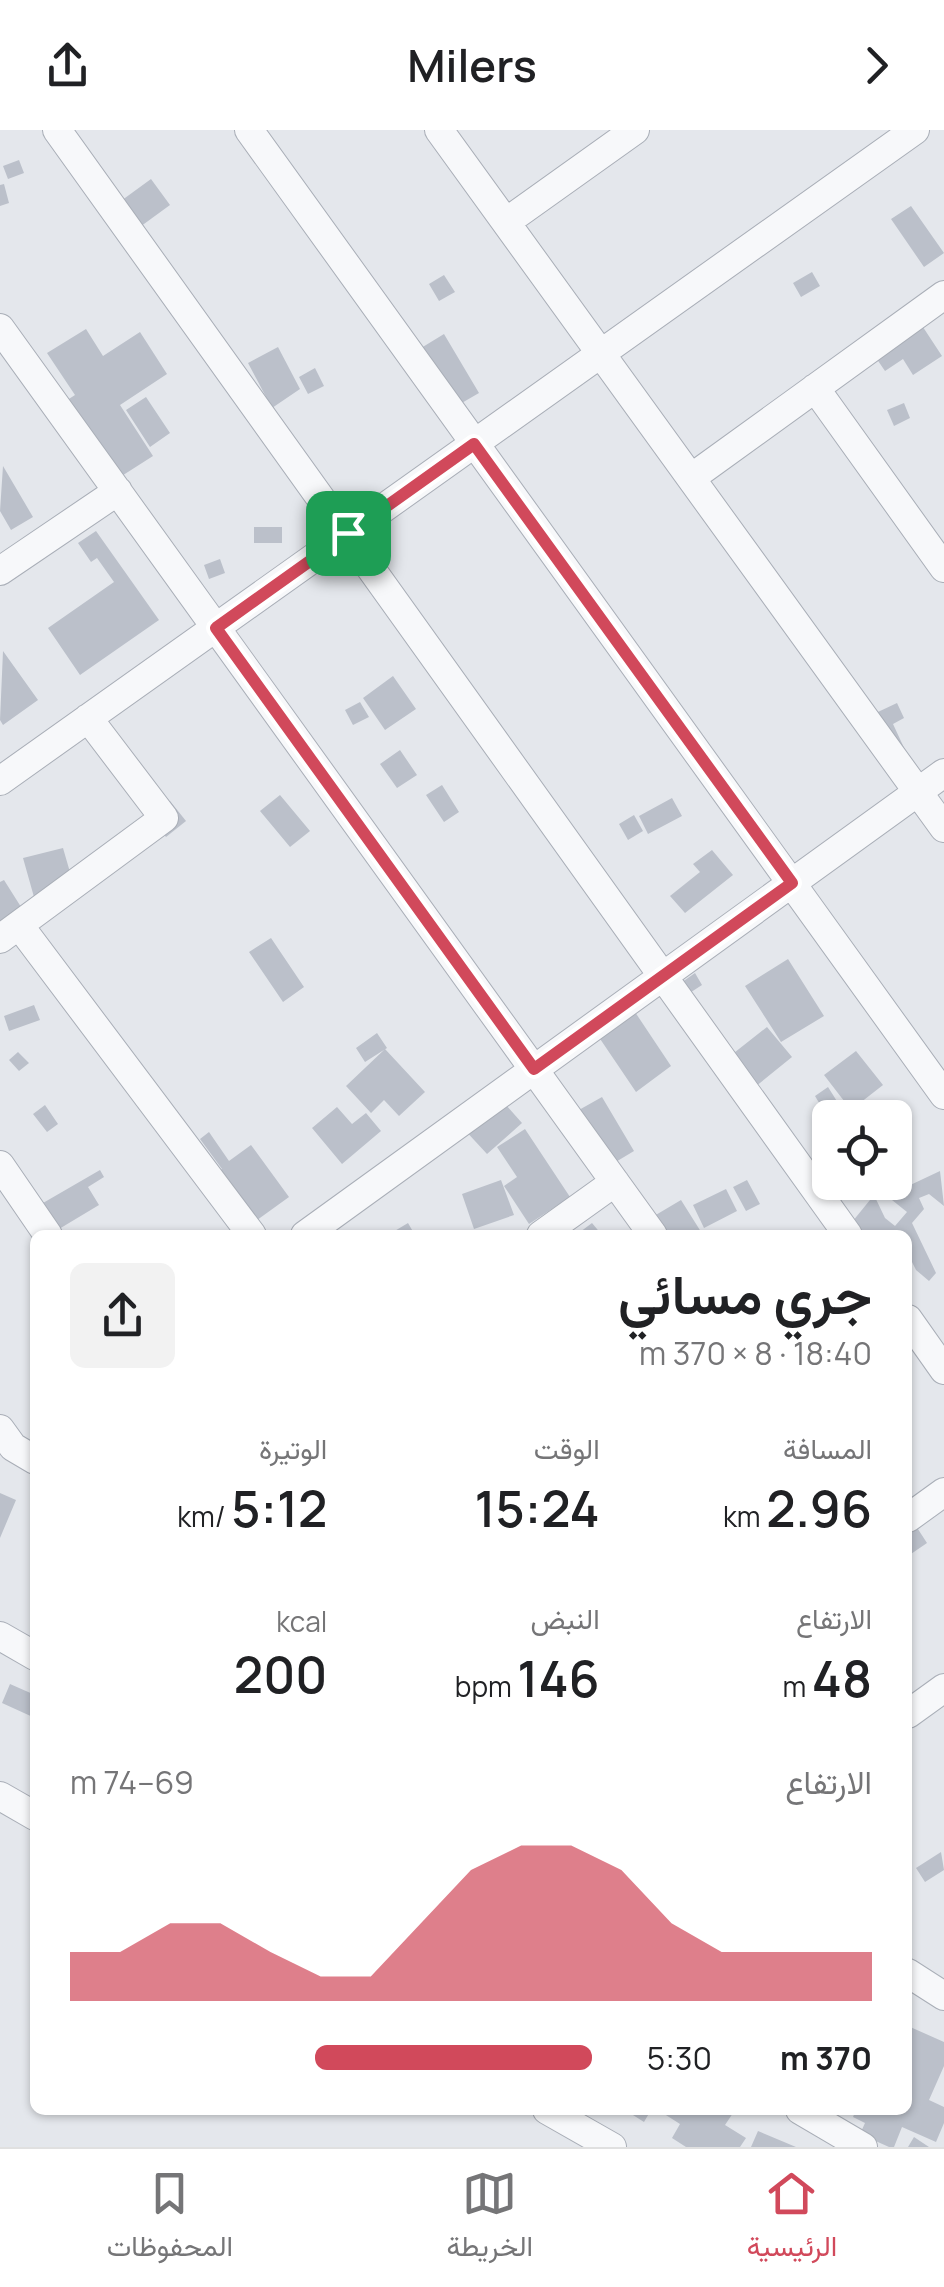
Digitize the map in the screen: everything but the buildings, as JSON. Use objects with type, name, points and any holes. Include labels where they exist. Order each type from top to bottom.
[{"type":"street","points":[[57,130],[844,1230]]},
{"type":"street","points":[[249,130],[944,1095]]},
{"type":"street","points":[[439,130],[944,828]]},
{"type":"street","points":[[506,222],[634,130]]},
{"type":"street","points":[[0,781],[914,130]]},
{"type":"street","points":[[691,478],[944,295]]},
{"type":"street","points":[[0,328],[650,1230]]},
{"type":"street","points":[[815,388],[944,568]]},
{"type":"street","points":[[0,571],[118,492]]},
{"type":"street","points":[[88,718],[164,818],[10,932],[248,1230]]},
{"type":"street","points":[[312,1230],[944,773]]},
{"type":"street","points":[[0,1165],[45,1230]]},
{"type":"street","points":[[548,1230],[616,1182]]},
{"type":"street","points":[[912,1325],[944,1370]]},
{"type":"street","points":[[912,1515],[944,1492]]},
{"type":"street","points":[[0,1636],[30,1653]]},
{"type":"street","points":[[912,1711],[944,1688]]},
{"type":"street","points":[[0,1796],[30,1813]]},
{"type":"street","points":[[912,1976],[944,1996]]},
{"type":"street","points":[[557,2115],[612,2147]]},
{"type":"street","points":[[809,2115],[863,2147]]},
{"type":"route","points":[[474,444],[792,883],[534,1069],[216,628],[348,533],[474,444]]}]
